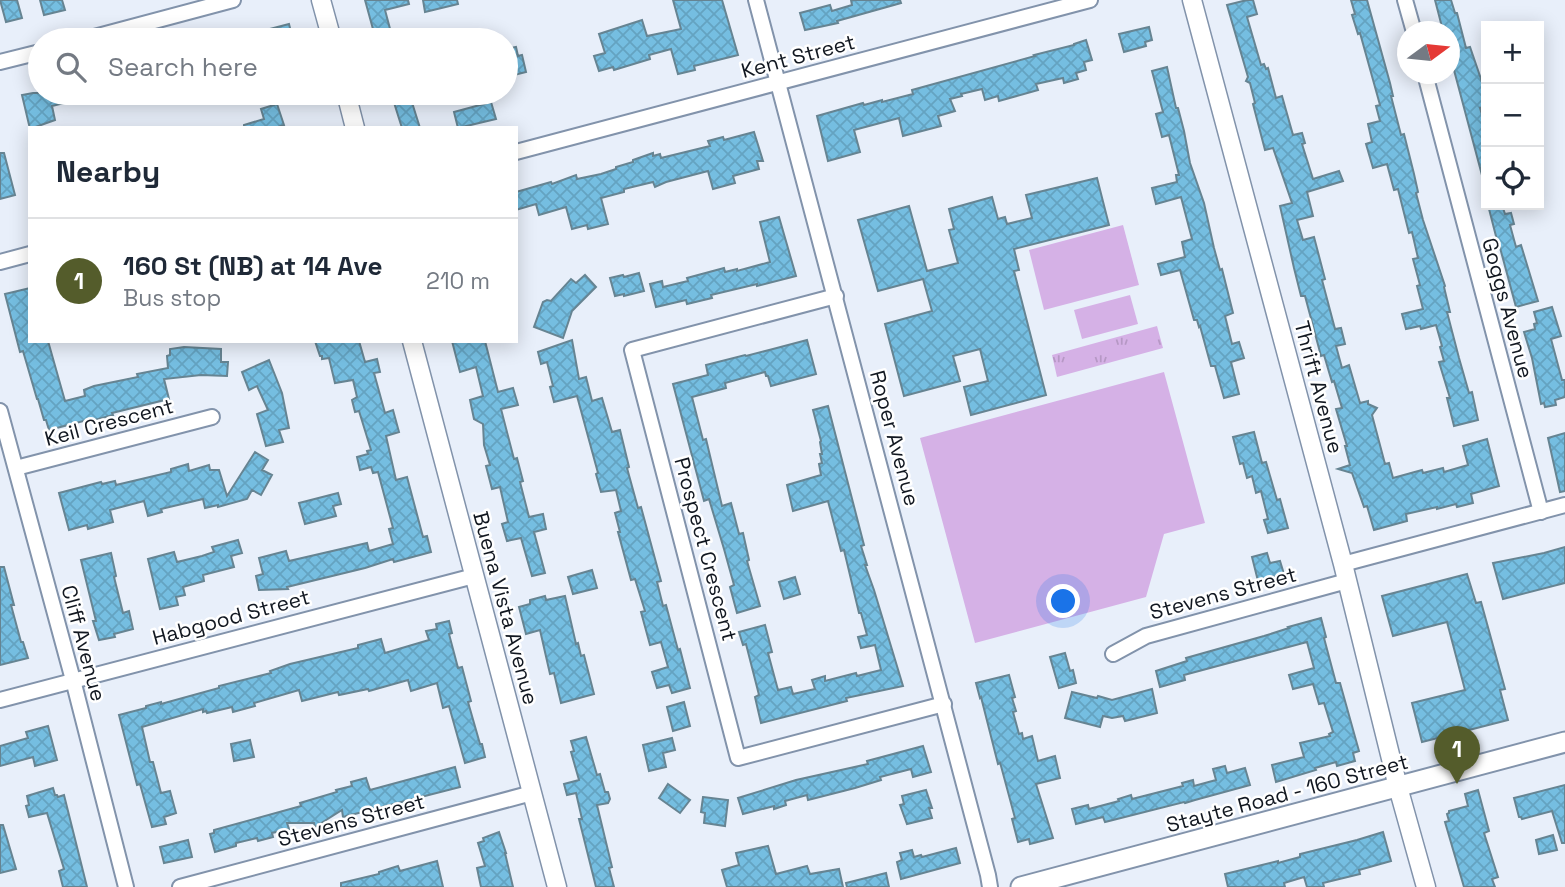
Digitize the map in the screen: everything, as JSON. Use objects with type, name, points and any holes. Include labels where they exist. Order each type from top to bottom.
[{"type":"main road","name":"Stayte Road - 160 Street","points":[[1021,887],[1565,742]]},
{"type":"street","points":[[128,28],[233,0]]},
{"type":"street","points":[[321,0],[329,28]]},
{"type":"street","name":"Roper Avenue","points":[[757,0],[990,887]]},
{"type":"street","name":"Kent Street","points":[[518,151],[1090,0]]},
{"type":"street","name":"Thrift Avenue","points":[[1192,0],[1426,887]]},
{"type":"street","points":[[1405,0],[1411,21]]},
{"type":"street","points":[[0,62],[28,55]]},
{"type":"street","name":"Goggs Avenue","points":[[1428,84],[1541,512]]},
{"type":"street","points":[[349,105],[354,126]]},
{"type":"street","points":[[0,262],[28,255]]},
{"type":"street","name":"Prospect Crescent","points":[[836,296],[632,350],[738,758],[944,705]]},
{"type":"street","name":"Buena Vista Avenue","points":[[413,343],[557,887]]},
{"type":"street","name":"Cliff Avenue","points":[[0,411],[126,887]]},
{"type":"street","name":"Keil Crescent","points":[[16,468],[212,417]]},
{"type":"street","name":"Stevens Street","points":[[1113,654],[1146,636],[1565,505]]},
{"type":"street","name":"Habgood Street","points":[[0,700],[474,576]]},
{"type":"street","name":"Stevens Street","points":[[180,887],[532,793]]},
{"type":"green space","points":[[1123,225],[1139,285],[1044,310],[1029,250]]},
{"type":"green space","points":[[1130,295],[1138,324],[1082,339],[1074,310]]},
{"type":"green space","points":[[1157,326],[1163,348],[1057,377],[1052,355]]},
{"type":"green space","points":[[1164,372],[1205,523],[1164,534],[1146,597],[975,643],[920,438]]},
{"type":"building","points":[[0,0],[17,0],[22,18],[6,22]]},
{"type":"building","points":[[40,0],[62,0],[65,10],[44,15]]},
{"type":"building","points":[[365,0],[408,0],[409,4],[385,10],[390,28],[373,28]]},
{"type":"building","points":[[423,0],[457,0],[458,4],[425,12]]},
{"type":"building","points":[[673,0],[722,0],[738,55],[694,66],[695,70],[678,74],[671,49],[649,55],[650,59],[614,70],[613,67],[599,71],[594,56],[605,53],[599,34],[642,20],[647,36],[681,29]]},
{"type":"building","points":[[851,0],[900,0],[901,3],[837,21],[838,23],[805,30],[800,13],[830,5],[832,11],[852,5]]},
{"type":"building","points":[[1253,0],[1257,14],[1247,17],[1261,65],[1264,64],[1266,69],[1268,68],[1276,98],[1282,96],[1293,135],[1302,133],[1305,143],[1302,144],[1313,179],[1339,171],[1343,181],[1307,192],[1313,216],[1297,220],[1303,240],[1314,237],[1335,329],[1341,328],[1345,344],[1336,346],[1342,368],[1349,365],[1360,403],[1368,401],[1368,404],[1377,408],[1372,415],[1385,464],[1389,463],[1393,478],[1422,470],[1423,473],[1443,468],[1444,472],[1468,465],[1463,446],[1487,439],[1499,486],[1471,494],[1473,503],[1406,514],[1407,521],[1374,530],[1367,506],[1364,507],[1352,473],[1338,469],[1350,465],[1336,409],[1342,408],[1324,355],[1321,356],[1305,296],[1301,296],[1280,206],[1292,203],[1273,148],[1265,150],[1250,83],[1246,81],[1248,77],[1227,5]]},
{"type":"building","points":[[1351,0],[1367,0],[1401,135],[1404,134],[1423,220],[1445,286],[1450,312],[1447,312],[1459,358],[1469,393],[1472,392],[1478,420],[1454,426],[1447,398],[1450,398],[1439,362],[1444,361],[1436,325],[1406,329],[1402,314],[1423,309],[1413,259],[1418,258],[1398,189],[1394,190],[1387,164],[1373,168],[1366,144],[1372,142],[1368,124],[1380,121],[1376,106],[1380,105],[1360,33],[1358,34],[1352,15],[1355,14]]},
{"type":"building","points":[[1435,0],[1451,0],[1459,21],[1440,21]]},
{"type":"building","points":[[289,24],[290,28],[274,28]]},
{"type":"building","points":[[1460,25],[1466,48],[1470,47],[1481,79],[1481,171],[1458,84],[1460,84]]},
{"type":"building","points":[[1149,27],[1152,40],[1145,42],[1146,46],[1124,52],[1119,34]]},
{"type":"building","points":[[1086,40],[1092,60],[1084,62],[1086,70],[1076,73],[1078,79],[1064,83],[1063,78],[1036,84],[1038,90],[999,101],[998,96],[985,100],[982,89],[961,94],[962,96],[950,99],[955,111],[938,116],[941,126],[903,136],[899,118],[854,130],[860,152],[828,161],[817,116],[863,103],[882,102],[913,94],[912,90]]},
{"type":"building","points":[[522,55],[526,72],[518,74],[518,56]]},
{"type":"building","points":[[1167,67],[1190,163],[1204,203],[1233,313],[1225,316],[1232,344],[1239,342],[1244,358],[1231,362],[1239,394],[1224,398],[1215,366],[1211,366],[1200,326],[1197,320],[1194,320],[1180,270],[1161,275],[1158,264],[1185,257],[1182,242],[1192,239],[1181,197],[1156,204],[1152,188],[1177,182],[1176,175],[1179,175],[1169,135],[1162,137],[1156,114],[1163,112],[1152,71]]},
{"type":"building","points":[[28,94],[28,105],[56,105],[52,106],[55,120],[29,126],[22,95]]},
{"type":"building","points":[[277,105],[284,125],[244,126],[264,119],[261,109]]},
{"type":"building","points":[[395,105],[413,105],[419,126],[401,126]]},
{"type":"building","points":[[480,105],[492,105],[496,119],[458,126],[454,112]]},
{"type":"building","points":[[754,132],[763,161],[757,161],[759,169],[733,176],[735,183],[713,189],[708,171],[655,187],[653,182],[624,189],[624,192],[601,198],[608,224],[588,229],[587,225],[572,229],[566,207],[539,215],[536,204],[518,209],[518,191],[551,182],[552,184],[576,175],[577,179],[601,174],[653,153],[653,156],[660,154],[661,158],[710,146],[708,141],[723,137],[724,140]]},
{"type":"building","points":[[0,153],[4,153],[15,195],[0,199]]},
{"type":"building","points":[[1097,178],[1109,225],[1014,249],[1019,270],[1014,271],[1046,395],[971,415],[964,387],[988,381],[980,349],[953,356],[960,381],[904,396],[885,324],[932,311],[923,279],[878,291],[858,220],[909,206],[927,271],[958,263],[949,230],[954,229],[949,209],[992,197],[998,219],[1005,217],[1007,224],[1032,218],[1026,195]]},
{"type":"building","points":[[1489,210],[1511,213],[1514,224],[1510,225],[1516,247],[1521,245],[1538,301],[1516,307]]},
{"type":"building","points":[[779,217],[796,276],[711,295],[712,298],[687,304],[686,300],[656,307],[650,284],[662,281],[663,287],[724,268],[725,272],[737,271],[770,262],[760,222]]},
{"type":"building","points":[[639,273],[644,291],[615,296],[610,278]]},
{"type":"building","points":[[585,275],[596,287],[572,311],[563,338],[534,327],[543,302],[551,301],[571,279],[576,283]]},
{"type":"building","points":[[28,288],[28,343],[49,343],[65,401],[85,396],[84,390],[94,386],[168,368],[167,356],[170,355],[170,349],[221,349],[221,362],[228,362],[227,376],[201,375],[164,379],[169,399],[49,430],[23,351],[20,352],[5,294]]},
{"type":"building","points":[[1552,307],[1561,336],[1551,339],[1562,380],[1565,380],[1565,397],[1555,400],[1556,405],[1545,407],[1544,403],[1541,404],[1524,332],[1535,329],[1534,324],[1537,323],[1534,312]]},
{"type":"building","points":[[572,340],[579,379],[586,377],[592,401],[602,398],[612,432],[620,430],[629,467],[627,468],[638,508],[641,507],[661,581],[657,582],[663,606],[666,605],[690,688],[672,693],[669,685],[657,688],[652,672],[668,667],[661,642],[650,645],[641,612],[645,611],[635,579],[631,580],[618,532],[615,513],[621,511],[616,490],[601,492],[577,396],[554,402],[547,362],[541,364],[538,352]]},
{"type":"building","points":[[807,340],[816,374],[771,386],[765,372],[725,383],[726,388],[692,397],[703,440],[706,439],[722,506],[731,503],[739,534],[743,533],[749,560],[747,561],[760,606],[737,613],[730,587],[734,585],[724,549],[709,499],[704,501],[673,384],[708,375],[706,365]]},
{"type":"building","points":[[316,343],[360,343],[365,362],[377,359],[380,372],[374,373],[385,413],[393,410],[399,432],[386,436],[396,480],[407,477],[423,537],[427,536],[431,552],[394,562],[393,559],[287,587],[288,589],[259,590],[256,576],[263,574],[259,558],[286,551],[289,561],[367,543],[369,551],[393,544],[389,529],[393,528],[378,472],[373,473],[371,467],[360,470],[357,457],[368,454],[367,451],[371,450],[359,411],[355,412],[352,400],[357,397],[353,380],[335,383],[329,358],[322,359]]},
{"type":"building","points":[[453,343],[486,343],[498,392],[513,388],[518,405],[501,409],[514,459],[517,458],[523,481],[520,482],[529,517],[543,514],[546,529],[534,532],[545,573],[532,576],[521,538],[507,541],[502,524],[508,522],[500,487],[492,489],[486,466],[490,465],[484,445],[483,424],[474,419],[470,400],[483,396],[476,367],[460,372]]},
{"type":"building","points":[[269,360],[282,393],[289,428],[279,430],[283,442],[266,446],[257,414],[268,410],[257,386],[249,390],[242,372]]},
{"type":"building","points":[[828,406],[864,545],[861,546],[865,565],[903,686],[846,698],[847,701],[761,723],[755,697],[759,695],[746,644],[743,645],[739,632],[765,625],[772,652],[768,653],[778,690],[791,687],[793,694],[815,689],[812,680],[825,676],[825,681],[881,670],[875,645],[861,648],[858,637],[867,635],[828,501],[793,511],[787,485],[821,475],[821,441],[813,410]]},
{"type":"building","points":[[1254,432],[1262,463],[1266,462],[1288,528],[1268,533],[1264,520],[1268,519],[1261,491],[1256,493],[1252,476],[1247,478],[1243,463],[1240,464],[1233,437]]},
{"type":"building","points":[[1565,433],[1565,491],[1560,492],[1548,438]]},
{"type":"building","points":[[255,452],[268,460],[262,470],[272,475],[261,495],[252,490],[247,499],[205,508],[203,499],[161,509],[162,512],[148,516],[144,501],[110,510],[113,522],[88,529],[87,525],[69,530],[59,493],[101,482],[115,481],[116,485],[171,472],[171,469],[188,464],[189,471],[209,465],[210,470],[219,470],[227,496]]},
{"type":"building","points":[[338,493],[341,504],[333,506],[336,516],[305,524],[299,503]]},
{"type":"building","points":[[238,540],[242,553],[231,556],[234,567],[203,575],[204,581],[183,587],[185,595],[176,597],[178,605],[160,609],[148,559],[174,552],[177,562],[214,552],[212,547]]},
{"type":"building","points":[[1565,547],[1565,583],[1503,599],[1493,563]]},
{"type":"building","points":[[111,553],[123,613],[129,611],[133,629],[99,640],[81,560]]},
{"type":"building","points":[[1267,553],[1270,563],[1280,561],[1284,574],[1258,581],[1252,557]]},
{"type":"building","points":[[0,567],[4,567],[14,605],[11,605],[28,658],[0,665]]},
{"type":"building","points":[[592,570],[597,588],[573,594],[568,577]]},
{"type":"building","points":[[1467,574],[1476,603],[1481,602],[1505,689],[1500,690],[1508,720],[1422,742],[1412,703],[1465,690],[1447,622],[1393,636],[1382,596]]},
{"type":"building","points":[[795,577],[800,594],[784,599],[779,582]]},
{"type":"building","points":[[545,596],[546,600],[565,596],[576,644],[578,643],[581,656],[584,655],[594,694],[561,703],[554,673],[550,674],[540,630],[526,634],[519,607],[530,604],[530,600]]},
{"type":"building","points":[[1321,618],[1336,683],[1340,683],[1359,751],[1353,753],[1355,761],[1337,766],[1336,762],[1276,782],[1272,765],[1304,757],[1300,743],[1330,736],[1333,732],[1324,703],[1319,704],[1313,684],[1293,689],[1289,675],[1314,668],[1307,642],[1184,675],[1185,680],[1160,687],[1156,671],[1187,661],[1186,658]]},
{"type":"building","points":[[449,621],[452,633],[449,634],[458,668],[462,667],[471,701],[468,702],[485,757],[465,763],[449,706],[443,708],[437,683],[411,691],[408,680],[369,691],[368,689],[339,695],[338,692],[302,701],[299,690],[233,712],[232,707],[207,713],[203,712],[203,709],[142,727],[161,793],[170,791],[176,813],[164,817],[166,824],[152,827],[140,784],[137,785],[119,715],[271,673],[270,671],[290,664],[358,648],[358,645],[381,639],[385,653],[429,640],[426,631],[437,629],[436,624]]},
{"type":"building","points":[[1065,653],[1076,683],[1059,688],[1050,657]]},
{"type":"building","points":[[1009,675],[1015,697],[1012,698],[1016,711],[1013,712],[1019,734],[1022,733],[1023,739],[1032,736],[1038,761],[1055,756],[1060,778],[1036,784],[1053,838],[1030,844],[1029,839],[1018,842],[1012,819],[1015,818],[976,683]]},
{"type":"building","points":[[1152,689],[1157,713],[1125,721],[1123,716],[1103,716],[1100,727],[1065,718],[1072,692],[1112,700]]},
{"type":"building","points":[[684,702],[690,726],[673,731],[667,707]]},
{"type":"building","points":[[48,726],[57,760],[35,766],[33,757],[0,766],[0,746],[28,738],[26,732]]},
{"type":"building","points":[[586,737],[597,775],[600,774],[610,799],[608,803],[597,805],[612,867],[609,868],[614,887],[596,887],[579,819],[582,819],[576,793],[567,795],[564,784],[579,780],[571,752],[574,751],[571,741]]},
{"type":"building","points":[[672,738],[675,750],[663,753],[666,767],[649,771],[643,745]]},
{"type":"building","points":[[250,740],[254,757],[234,761],[231,744]]},
{"type":"building","points":[[923,746],[931,772],[913,777],[911,769],[880,777],[881,780],[855,788],[808,800],[807,795],[785,801],[786,805],[774,809],[774,806],[743,814],[738,798],[796,780],[868,764],[867,761]]},
{"type":"building","points":[[1225,766],[1227,773],[1245,768],[1250,785],[1105,822],[1103,817],[1076,824],[1072,809],[1088,805],[1089,809],[1131,795],[1132,799],[1183,786],[1182,783],[1193,780],[1194,786],[1216,780],[1213,769]]},
{"type":"building","points":[[455,767],[460,787],[343,817],[342,810],[315,827],[314,823],[287,823],[289,829],[272,833],[273,837],[236,843],[236,846],[215,852],[210,834],[214,833],[214,830],[301,806],[300,803],[337,792],[336,790],[352,786],[351,782],[366,778],[370,790]]},
{"type":"building","points":[[668,784],[690,800],[680,813],[659,798]]},
{"type":"building","points":[[1565,785],[1565,843],[1562,843],[1552,811],[1522,819],[1514,798]]},
{"type":"building","points":[[53,788],[58,797],[64,795],[87,887],[63,887],[59,871],[64,869],[47,813],[29,817],[27,796]]},
{"type":"building","points":[[926,790],[932,818],[907,824],[900,805],[904,804],[902,796]]},
{"type":"building","points":[[1478,790],[1489,831],[1484,833],[1498,877],[1492,879],[1495,887],[1464,887],[1445,822],[1449,821],[1449,811],[1468,806],[1465,794]]},
{"type":"building","points":[[703,797],[728,800],[725,826],[704,823],[705,813],[701,812]]},
{"type":"building","points":[[0,825],[3,825],[16,869],[0,873]]},
{"type":"building","points":[[499,832],[513,887],[481,887],[477,868],[485,866],[478,843],[484,841],[483,838]]},
{"type":"building","points":[[1383,832],[1391,861],[1359,870],[1360,874],[1323,883],[1324,887],[1307,887],[1304,877],[1284,883],[1285,887],[1228,887],[1225,874],[1278,863],[1300,857],[1300,854]]},
{"type":"building","points":[[1553,835],[1557,850],[1539,854],[1536,840]]},
{"type":"building","points":[[188,840],[192,857],[164,863],[160,847]]},
{"type":"building","points":[[768,846],[776,874],[807,866],[810,874],[839,869],[843,887],[727,887],[722,870],[739,865],[736,853]]},
{"type":"building","points":[[956,848],[960,863],[901,879],[897,862],[902,860],[900,853],[912,850],[914,857],[922,857]]},
{"type":"building","points":[[437,861],[443,887],[341,887],[341,883],[379,874],[398,866],[400,871]]},
{"type":"building","points":[[886,873],[889,887],[847,887],[846,883]]},
{"type":"place","name":"160 St (NB) at 14 Ave","points":[[1457,784]]}]
